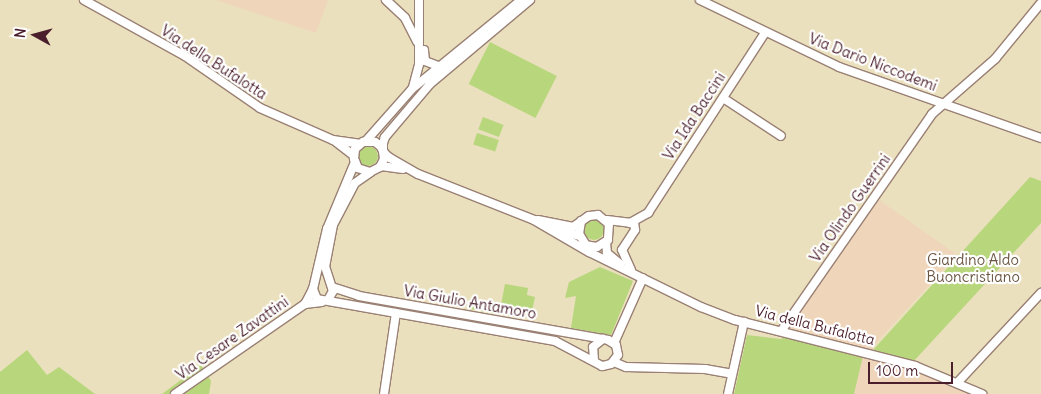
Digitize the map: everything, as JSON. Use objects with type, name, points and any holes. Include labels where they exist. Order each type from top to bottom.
[{"type":"street","name":"Via della Bufalotta","points":[[84,0],[180,54],[260,108],[333,140],[363,143]]},
{"type":"street","points":[[386,0],[405,18],[419,47]]},
{"type":"street","points":[[373,171],[362,170],[354,159],[363,143],[426,76],[521,0]]},
{"type":"street","points":[[405,112],[448,66],[530,0]]},
{"type":"street","name":"Via Dario Niccodemi","points":[[700,0],[765,33],[839,67],[1041,138]]},
{"type":"street","points":[[1014,36],[1036,0]]},
{"type":"street","points":[[412,89],[419,69],[419,3]]},
{"type":"street","points":[[332,286],[322,281],[314,287],[316,298],[325,301],[332,296],[332,286],[325,267],[333,225],[355,183],[381,166],[384,140],[425,84],[425,61],[419,3]]},
{"type":"street","points":[[1014,36],[1041,3]]},
{"type":"street","name":"Via Ida Baccini","points":[[634,222],[646,215],[765,33]]},
{"type":"street","name":"Via Olindo Guerrini","points":[[782,330],[932,114],[983,70],[1014,36]]},
{"type":"street","points":[[425,61],[438,66]]},
{"type":"street","points":[[723,98],[780,136]]},
{"type":"street","points":[[393,109],[405,112]]},
{"type":"street","name":"Via della Bufalotta","points":[[333,140],[354,159]]},
{"type":"street","points":[[363,143],[376,143],[383,151]]},
{"type":"street","name":"Via della Bufalotta","points":[[383,151],[418,174]]},
{"type":"street","name":"Via Cesare Zavattini","points":[[305,304],[314,287],[328,225],[354,159]]},
{"type":"street","name":"Via della Bufalotta","points":[[381,166],[418,174],[534,220],[567,227],[594,215],[607,220],[634,222]]},
{"type":"street","name":"Via della Bufalotta","points":[[534,220],[609,262],[694,304],[744,322],[864,351],[958,382],[982,394]]},
{"type":"street","points":[[590,247],[606,242],[611,231],[607,220]]},
{"type":"street","points":[[579,236],[582,221]]},
{"type":"street","points":[[631,270],[622,250],[634,230],[634,222]]},
{"type":"street","name":"Via della Bufalotta","points":[[544,227],[579,236],[609,262]]},
{"type":"street","name":"Via della Bufalotta","points":[[606,242],[610,257],[643,278]]},
{"type":"street","points":[[643,278],[614,343],[618,352],[614,362],[626,367],[705,368],[732,374]]},
{"type":"street","name":"Via Giulio Antamoro","points":[[332,286],[360,296],[603,339],[614,343]]},
{"type":"street","points":[[958,382],[1041,293]]},
{"type":"street","name":"Via Cesare Zavattini","points":[[175,394],[305,304],[325,301]]},
{"type":"street","name":"Via Giulio Antamoro","points":[[325,301],[555,342],[594,360],[602,366],[614,362]]},
{"type":"street","points":[[384,394],[396,313]]},
{"type":"street","points":[[728,394],[744,322]]},
{"type":"street","points":[[594,360],[593,347],[603,339]]},
{"type":"shaded area","points":[[216,0],[328,0],[316,33]]},
{"type":"shaded area","points":[[875,197],[957,255],[876,343],[872,352],[785,330]]},
{"type":"shaded area","points":[[863,353],[914,368],[978,394],[854,394]]},
{"type":"green space","points":[[490,42],[557,76],[535,118],[469,84]]},
{"type":"green space","points":[[483,117],[504,125],[499,137],[478,129]]},
{"type":"green space","points":[[477,133],[499,140],[495,152],[473,144]]},
{"type":"green space","points":[[368,146],[375,149],[378,156],[375,163],[368,166],[361,163],[358,156],[361,149]]},
{"type":"green space","name":"Giardino Aldo Buoncristiano","points":[[1030,177],[1041,181],[1041,223],[913,362],[873,350]]},
{"type":"green space","points":[[594,220],[601,223],[604,230],[601,237],[594,240],[587,237],[584,230],[587,223]]},
{"type":"green space","points":[[600,267],[633,281],[611,335],[571,328],[576,296],[565,298],[569,282]]},
{"type":"green space","points":[[505,284],[528,288],[527,295],[535,297],[531,316],[500,310]]},
{"type":"green space","points":[[470,299],[498,304],[496,314],[468,309]]},
{"type":"green space","points":[[747,335],[780,339],[790,336],[863,356],[854,394],[734,394]]},
{"type":"green space","points":[[27,350],[47,375],[59,367],[95,394],[0,394],[0,372]]},
{"type":"green space","points":[[201,365],[211,381],[209,394],[162,394]]}]
